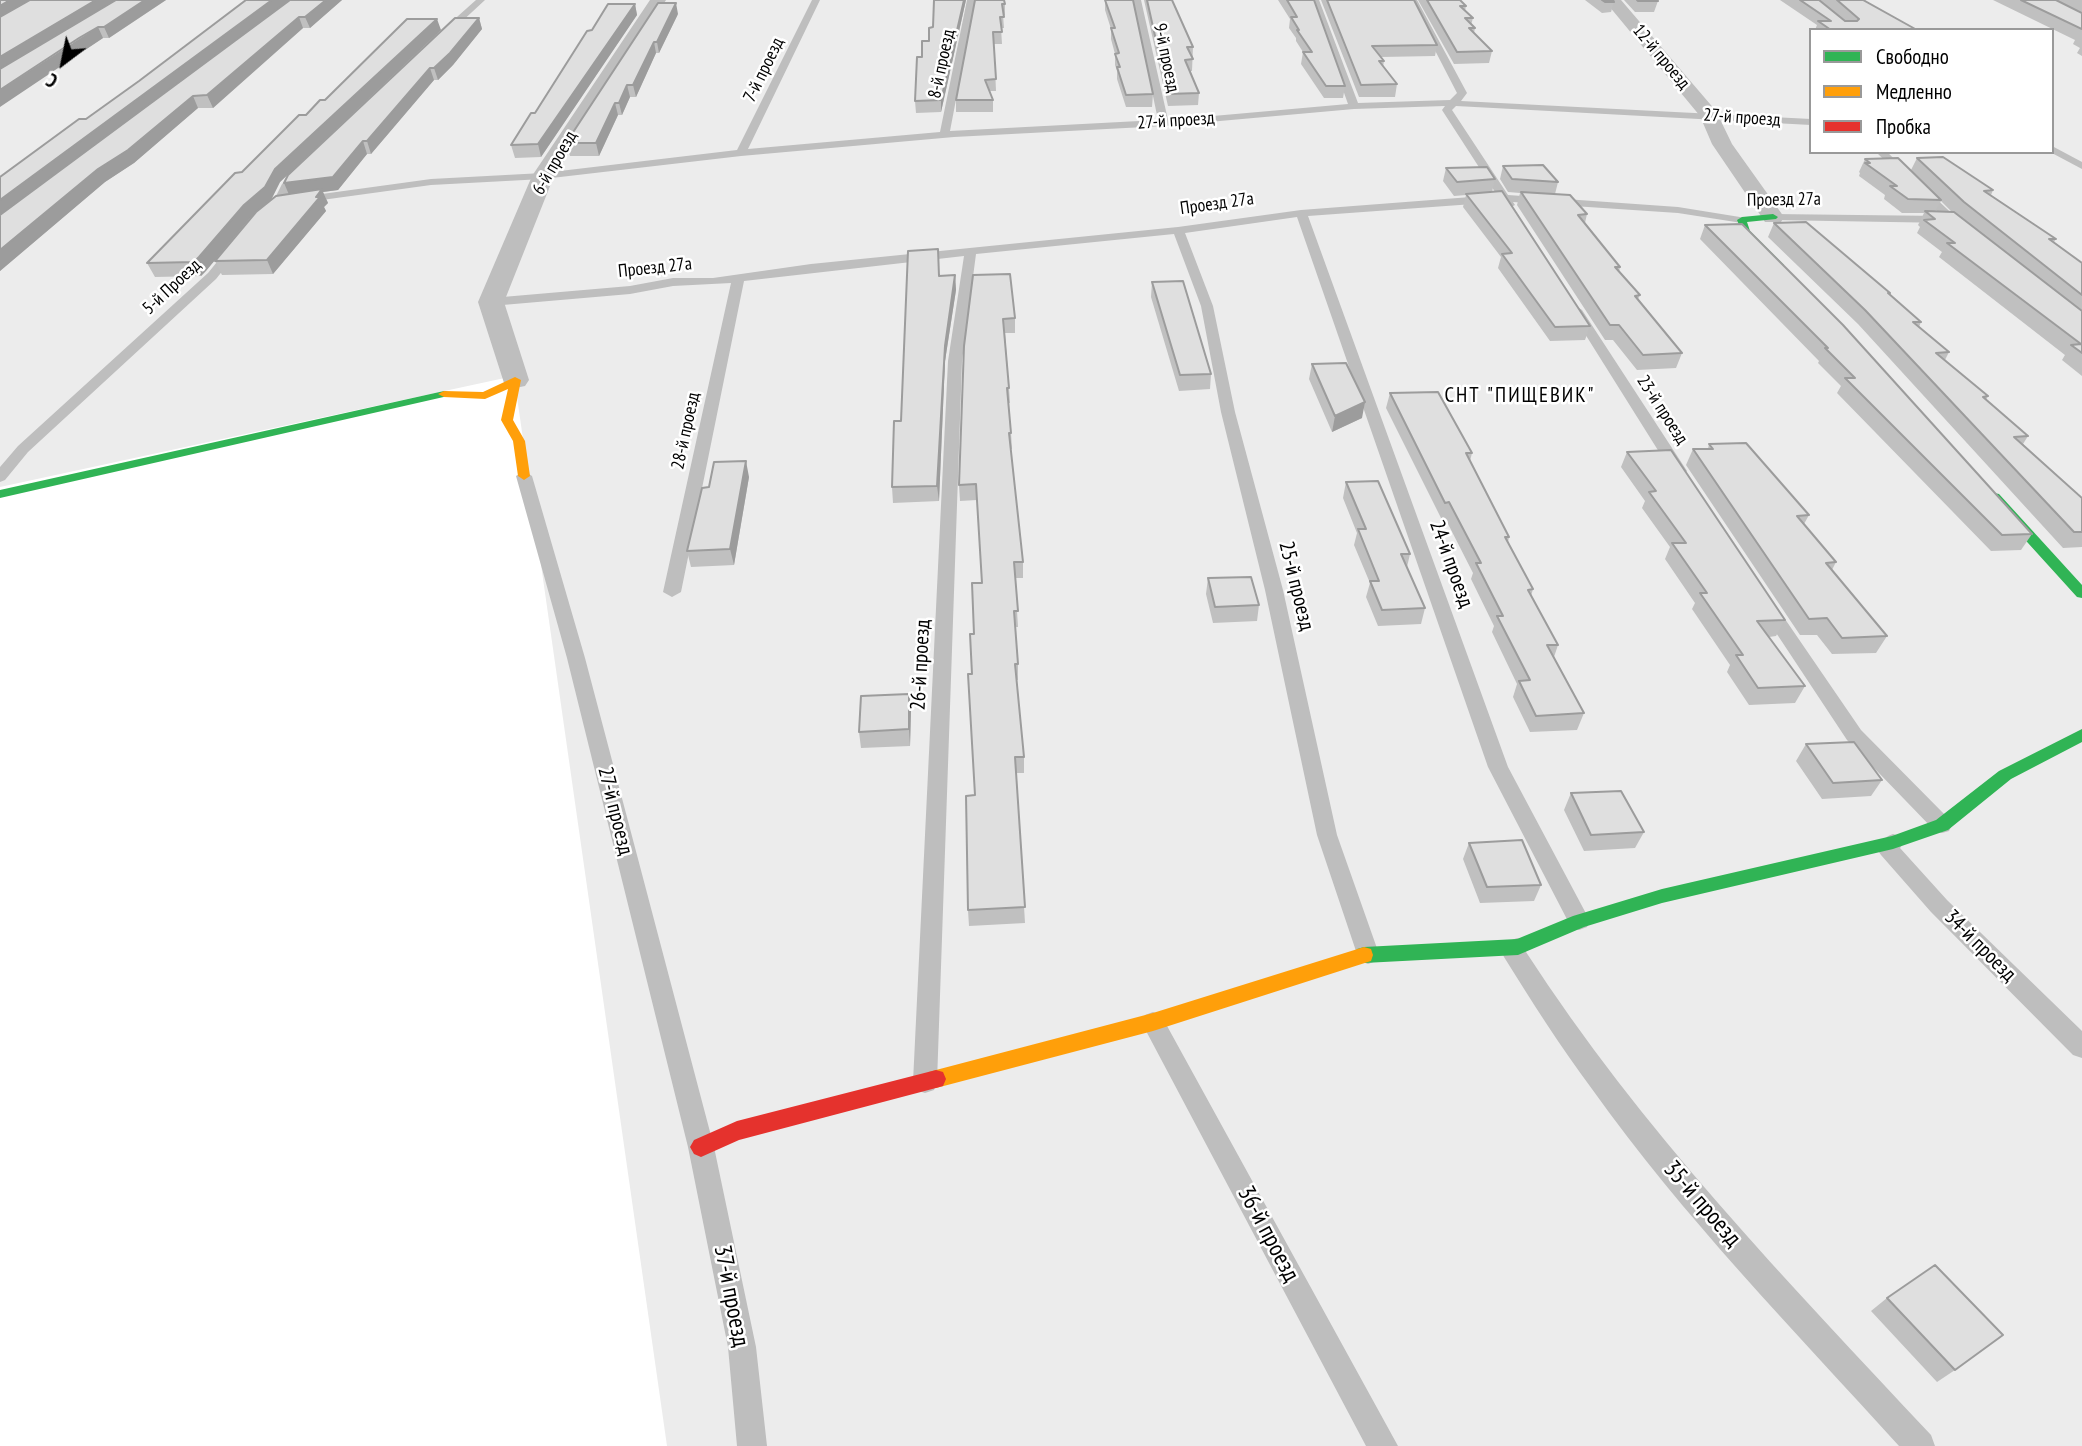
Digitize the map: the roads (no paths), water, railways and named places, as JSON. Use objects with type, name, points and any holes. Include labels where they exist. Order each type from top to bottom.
[{"type":"street","name":"6-й проезд","points":[[491,302],[543,176],[658,0]]},
{"type":"street","name":"12-й проезд","points":[[1612,0],[1709,115],[1722,144],[1773,217]]},
{"type":"street","name":"Проезд 27а","points":[[1742,220],[1773,217]]},
{"type":"street","points":[[1742,220],[1746,232],[1791,277]]},
{"type":"street","points":[[491,302],[515,380]]},
{"type":"street","points":[[497,402],[515,380]]},
{"type":"street","points":[[497,402],[515,380]]},
{"type":"street","points":[[0,494],[422,397],[497,402]]},
{"type":"street","points":[[497,402],[519,441],[524,476]]},
{"type":"street","points":[[1982,484],[2082,594]]},
{"type":"street","points":[[701,1147],[737,1131],[1153,1022],[1368,954],[1518,947],[1579,921],[1662,895],[1893,842],[1942,825],[2004,775],[2082,735]]},
{"type":"lane","points":[[430,48],[481,0]]},
{"type":"lane","name":"7-й проезд","points":[[741,153],[816,0]]},
{"type":"lane","name":"8-й проезд","points":[[944,135],[971,0]]},
{"type":"lane","name":"9-й проезд","points":[[1137,0],[1164,123]]},
{"type":"lane","points":[[1315,0],[1354,106]]},
{"type":"lane","points":[[1413,0],[1462,93],[1447,110],[1519,221]]},
{"type":"lane","name":"27-й проезд","points":[[278,204],[431,182],[543,176],[741,153],[944,135],[1164,123],[1354,106],[1453,103],[1809,122]]},
{"type":"lane","points":[[2054,150],[2082,166]]},
{"type":"lane","points":[[1883,154],[1972,237]]},
{"type":"lane","points":[[256,222],[278,204],[286,186],[314,160]]},
{"type":"lane","name":"Проезд 27а","points":[[491,302],[630,290],[673,282],[738,279],[1301,213],[1504,198],[1678,210],[1742,220]]},
{"type":"lane","name":"24-й проезд","points":[[1301,213],[1498,767],[1579,921]]},
{"type":"lane","name":"Проезд 27а","points":[[1773,217],[1951,220]]},
{"type":"lane","name":"25-й проезд","points":[[1178,229],[1207,306],[1228,412],[1274,590],[1326,835],[1368,954]]},
{"type":"lane","name":"5-й Проезд","points":[[0,477],[23,449],[212,276],[242,240]]},
{"type":"lane","name":"26-й проезд","points":[[925,1082],[955,361],[971,251]]},
{"type":"lane","name":"28-й проезд","points":[[672,592],[738,279]]},
{"type":"lane","name":"23-й проезд","points":[[1564,292],[1691,490]]},
{"type":"lane","name":"27-й проезд","points":[[524,476],[580,671],[701,1147]]},
{"type":"lane","points":[[1758,592],[1854,735],[1942,825]]},
{"type":"lane","name":"34-й проезд","points":[[1893,842],[1888,849],[1939,906],[2082,1047]]},
{"type":"lane","name":"35-й проезд","points":[[1518,947],[1512,950],[1550,1015],[1687,1189],[1920,1446]]},
{"type":"lane","name":"36-й проезд","points":[[1153,1022],[1383,1446]]},
{"type":"lane","name":"37-й проезд","points":[[701,1147],[741,1347],[752,1446]]},
{"type":"district","name":"СНТ \"ПИЩЕВИК\"","points":[[1520,396]]}]
